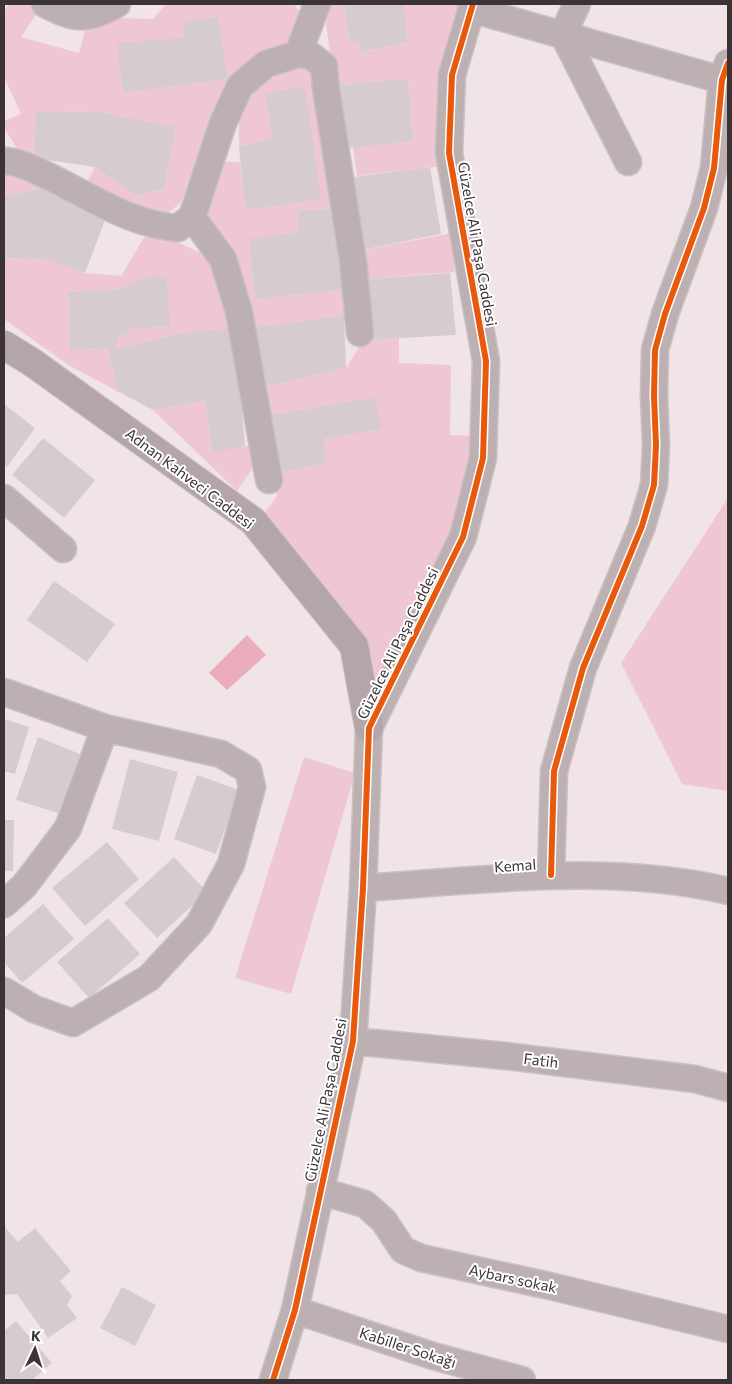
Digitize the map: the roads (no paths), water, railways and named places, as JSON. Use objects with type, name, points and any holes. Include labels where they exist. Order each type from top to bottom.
[{"type":"main road","name":"Adnan Kahveci Caddesi","points":[[4,345],[33,363],[253,522],[354,646],[369,728]]},
{"type":"street","points":[[45,4],[70,16],[94,16],[117,4]]},
{"type":"street","points":[[298,54],[317,4]]},
{"type":"street","points":[[577,4],[564,34],[628,162]]},
{"type":"street","points":[[472,7],[564,34],[726,76],[714,168],[704,208],[665,314],[655,350],[656,445],[654,485],[642,526],[582,668],[554,771],[551,875]]},
{"type":"street","name":"Güzelce Ali Paşa Caddesi","points":[[273,1380],[295,1310],[352,1041],[364,888],[369,728],[463,536],[483,458],[486,360],[449,153],[452,74],[472,7]]},
{"type":"street","points":[[6,153],[38,171],[139,220],[161,227],[178,228],[192,217],[223,123],[240,86],[266,64],[298,54],[310,55],[324,66],[353,261],[360,333]]},
{"type":"street","points":[[192,217],[223,259],[239,312],[269,480]]},
{"type":"street","points":[[4,498],[63,549]]},
{"type":"street","points":[[4,692],[105,728],[221,754],[248,770],[252,787],[231,864],[199,924],[149,978],[73,1024],[34,1009],[4,991]]},
{"type":"street","points":[[4,904],[24,886],[68,828],[105,728]]},
{"type":"street","name":"Kemal","points":[[364,888],[551,875],[690,882],[728,891]]},
{"type":"street","name":"Fatih","points":[[352,1041],[506,1056],[695,1079],[728,1088]]},
{"type":"street","name":"Aybars sokak","points":[[320,1191],[365,1204],[384,1221],[403,1250],[421,1258],[728,1329]]},
{"type":"street","name":"Kabiller Sokağı","points":[[295,1310],[433,1356],[522,1380]]}]
